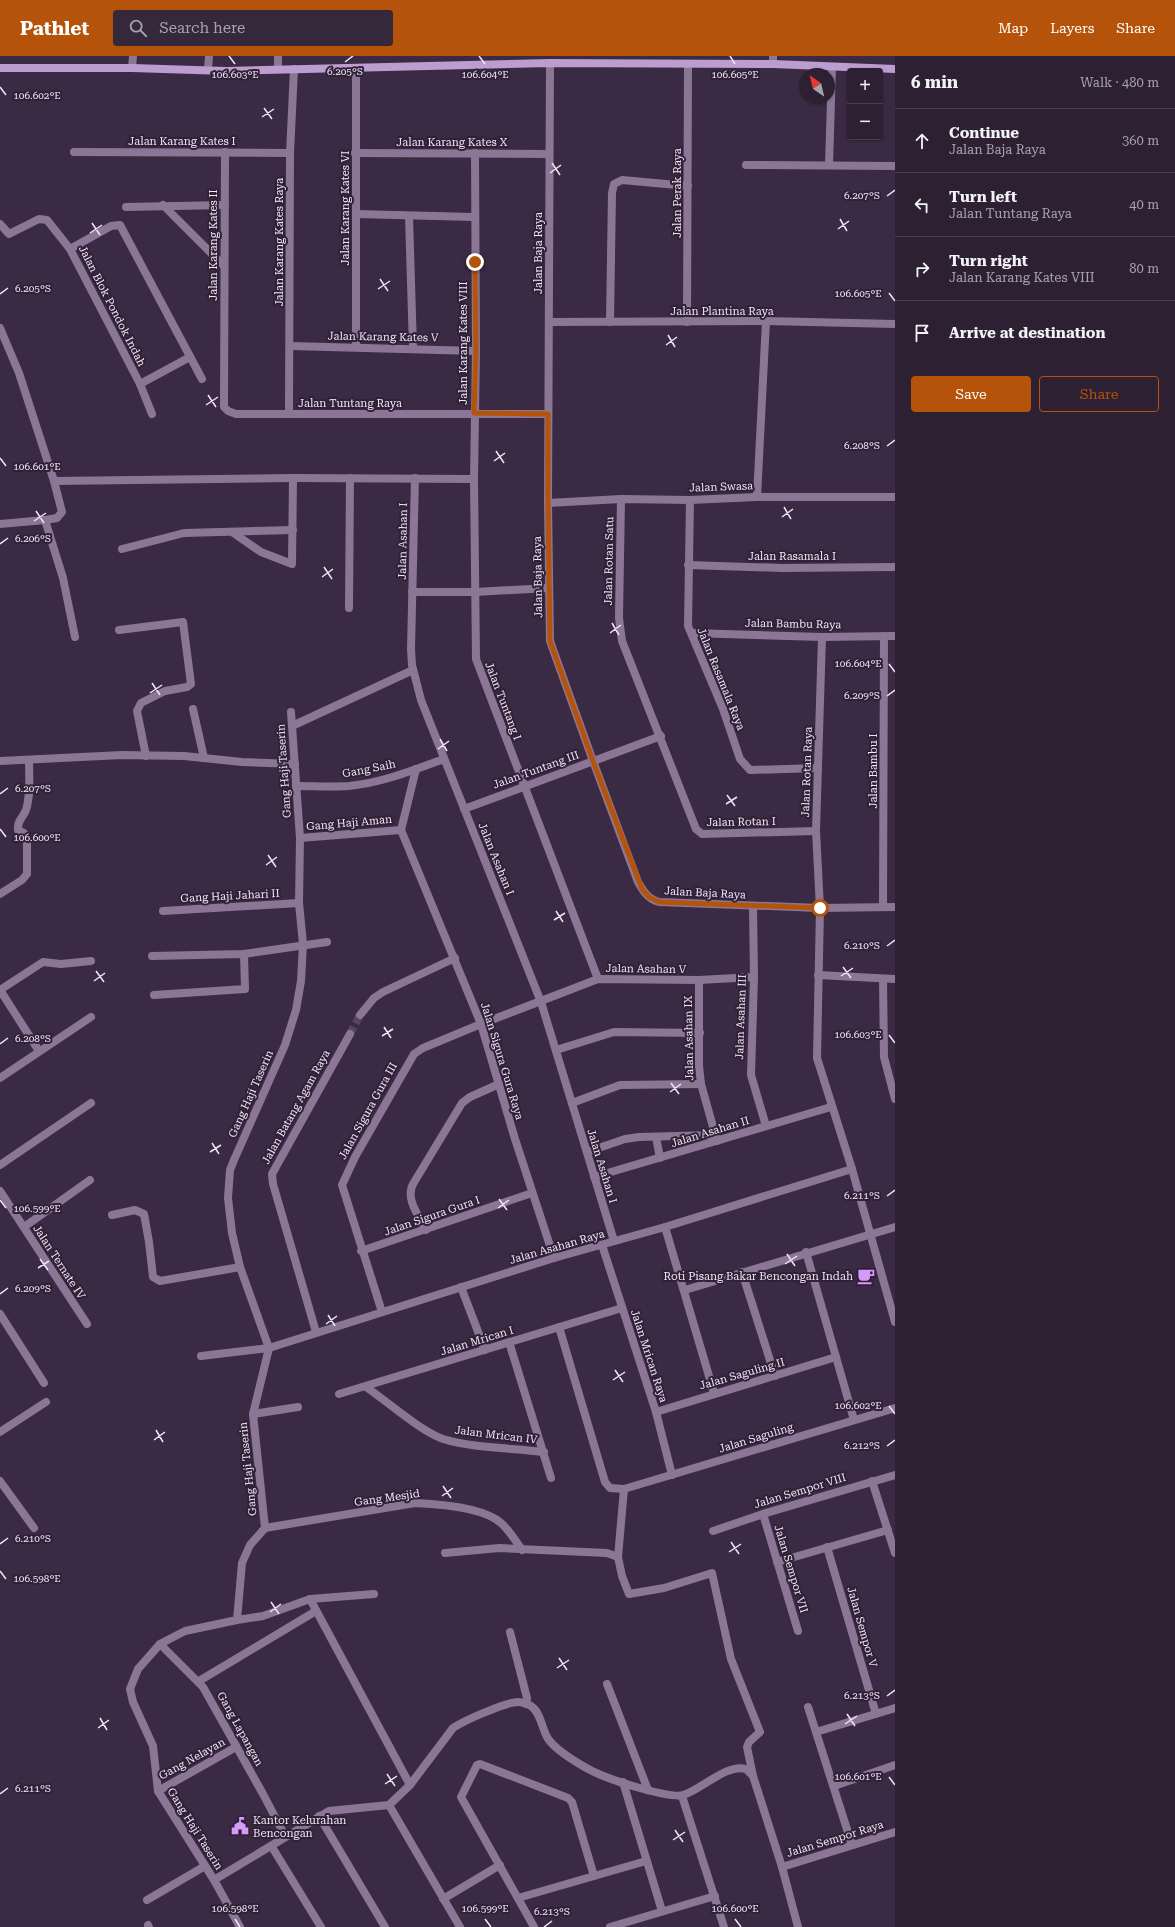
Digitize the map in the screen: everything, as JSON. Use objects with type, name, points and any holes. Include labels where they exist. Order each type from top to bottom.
[{"type":"street","points":[[132,68],[133,56]]},
{"type":"street","points":[[208,56],[208,69]]},
{"type":"street","points":[[278,56],[278,68]]},
{"type":"street","points":[[0,68],[208,69],[226,71],[278,68],[356,68],[550,59],[625,60],[688,64],[773,60],[832,67],[895,69]]},
{"type":"street","name":"Jalan Baja Raya","points":[[550,59],[548,414],[549,630],[553,652],[638,882],[645,894],[659,902],[820,908],[895,907]]},
{"type":"street","name":"Jalan Perak Raya","points":[[687,322],[688,64]]},
{"type":"street","points":[[829,165],[832,67]]},
{"type":"street","name":"Jalan Karang Kates VI","points":[[356,68],[356,347]]},
{"type":"street","name":"Jalan Karang Kates Raya","points":[[289,414],[290,152],[294,69]]},
{"type":"street","name":"Jalan Karang Kates I","points":[[74,152],[290,152]]},
{"type":"street","name":"Jalan Karang Kates II","points":[[224,338],[225,152]]},
{"type":"street","name":"Jalan Karang Kates X","points":[[355,153],[549,154]]},
{"type":"street","name":"Jalan Karang Kates VIII","points":[[474,413],[476,351],[474,217],[475,153]]},
{"type":"street","points":[[746,165],[895,166]]},
{"type":"street","points":[[610,322],[612,193],[614,184],[622,180],[688,186]]},
{"type":"street","points":[[163,205],[224,266]]},
{"type":"street","points":[[126,206],[225,205]]},
{"type":"street","points":[[356,214],[474,217]]},
{"type":"street","points":[[409,216],[413,348]]},
{"type":"street","name":"Jalan Blok Pondok Indah","points":[[0,224],[9,234],[39,219],[44,218],[47,220],[70,249],[140,384],[152,414]]},
{"type":"street","points":[[70,249],[112,226],[120,225],[202,379]]},
{"type":"street","points":[[757,497],[766,321]]},
{"type":"street","name":"Jalan Plantina Raya","points":[[549,322],[766,321],[895,324]]},
{"type":"street","points":[[0,328],[19,374],[54,481],[62,512],[57,518],[0,524]]},
{"type":"street","name":"Jalan Tuntang Raya","points":[[224,338],[224,407],[226,410],[236,414],[548,414]]},
{"type":"street","name":"Jalan Karang Kates V","points":[[290,346],[413,348],[476,351]]},
{"type":"street","points":[[140,384],[190,357]]},
{"type":"street","name":"Jalan Tuntang I","points":[[474,413],[474,648],[477,666],[598,979]]},
{"type":"street","points":[[54,481],[293,478],[474,479]]},
{"type":"street","points":[[232,532],[261,552],[292,564],[293,478]]},
{"type":"street","points":[[349,608],[350,478]]},
{"type":"street","name":"Jalan Asahan I","points":[[415,478],[411,649],[413,670],[421,700],[541,1002],[614,1241]]},
{"type":"street","name":"Jalan Swasa","points":[[548,503],[621,499],[690,500],[757,497],[895,497]]},
{"type":"street","name":"Jalan Rotan Satu","points":[[621,499],[620,629],[622,641],[660,736]]},
{"type":"street","name":"Jalan Rasamala Raya","points":[[690,500],[687,621],[723,709],[740,759],[747,768],[818,768]]},
{"type":"street","points":[[45,520],[63,578],[75,637]]},
{"type":"street","points":[[122,549],[184,533],[293,530]]},
{"type":"street","name":"Jalan Rasamala I","points":[[688,565],[782,568],[895,566]]},
{"type":"street","points":[[412,592],[475,592],[549,588]]},
{"type":"street","points":[[119,630],[183,622],[191,684],[165,691],[141,703],[137,711],[146,756]]},
{"type":"street","name":"Jalan Bambu Raya","points":[[692,633],[822,637],[895,636]]},
{"type":"street","name":"Jalan Bambu I","points":[[883,906],[884,636]]},
{"type":"street","name":"Jalan Rotan Raya","points":[[822,637],[816,831],[820,908],[817,1058],[831,1107],[852,1169],[895,1322]]},
{"type":"street","points":[[292,726],[413,670]]},
{"type":"street","points":[[193,709],[204,758]]},
{"type":"street","name":"Gang Haji Taserin","points":[[240,1927],[214,1880],[158,1791],[153,1746],[133,1702],[130,1689],[138,1669],[160,1644],[185,1631],[238,1620],[242,1563],[250,1545],[265,1528],[254,1414],[269,1348],[240,1266],[232,1233],[228,1198],[230,1170],[285,1045],[296,1010],[301,981],[303,944],[299,903],[300,838],[291,712]]},
{"type":"street","name":"Jalan Tuntang III","points":[[464,808],[660,736]]},
{"type":"street","name":"Jalan Rotan I","points":[[660,736],[696,829],[699,833],[816,831]]},
{"type":"street","points":[[0,761],[122,755],[184,756],[242,762],[295,764]]},
{"type":"street","name":"Gang Saih","points":[[296,786],[350,786],[379,780],[444,759]]},
{"type":"street","points":[[0,894],[22,880],[27,874],[27,839],[24,833],[18,830],[17,825],[20,818],[26,811],[29,791],[29,760]]},
{"type":"street","points":[[401,830],[416,769]]},
{"type":"street","name":"Gang Haji Aman","points":[[300,838],[401,830]]},
{"type":"street","name":"Jalan Sigura Gura Raya","points":[[401,830],[481,1024],[532,1193],[554,1258]]},
{"type":"street","name":"Gang Haji Jahari II","points":[[163,911],[299,903]]},
{"type":"street","name":"Jalan Asahan III","points":[[753,906],[754,977],[751,1075],[766,1126]]},
{"type":"street","points":[[152,956],[244,954],[303,944],[327,942]]},
{"type":"street","points":[[154,995],[245,989],[244,954]]},
{"type":"street","points":[[360,1015],[374,998],[383,992],[455,958]]},
{"type":"street","points":[[39,1051],[0,990],[42,962],[61,964],[91,961]]},
{"type":"street","points":[[818,975],[895,979]]},
{"type":"street","name":"Jalan Asahan V","points":[[541,1002],[598,979],[699,980],[754,977]]},
{"type":"street","points":[[883,979],[884,1057],[895,1099]]},
{"type":"street","name":"Jalan Asahan IX","points":[[699,980],[701,1084],[716,1138]]},
{"type":"street","name":"Jalan Sigura Gura III","points":[[382,1312],[361,1251],[342,1186],[355,1157],[414,1054],[423,1048],[481,1024],[541,1002]]},
{"type":"street","points":[[0,1078],[90,1017]]},
{"type":"street","points":[[556,1050],[614,1032],[700,1033]]},
{"type":"street","name":"Jalan Batang Agam Raya","points":[[316,1332],[273,1184],[272,1174],[350,1034]]},
{"type":"street","points":[[426,1230],[410,1197],[409,1191],[462,1103],[470,1097],[498,1084]]},
{"type":"street","points":[[572,1103],[620,1085],[701,1084]]},
{"type":"street","points":[[0,1165],[91,1103]]},
{"type":"street","name":"Jalan Asahan II","points":[[594,1177],[660,1158],[716,1138],[766,1126],[831,1107]]},
{"type":"street","points":[[656,1136],[660,1158]]},
{"type":"street","points":[[587,1152],[626,1139],[656,1136],[716,1138]]},
{"type":"street","name":"Jalan Asahan Raya","points":[[201,1356],[269,1348],[554,1258],[665,1227],[852,1169]]},
{"type":"street","points":[[24,1226],[90,1180]]},
{"type":"street","name":"Jalan Ternate IV","points":[[0,1191],[87,1324]]},
{"type":"street","name":"Jalan Sigura Gura I","points":[[361,1251],[532,1193]]},
{"type":"street","points":[[112,1215],[135,1210],[144,1214],[153,1277],[156,1280],[160,1281],[240,1266]]},
{"type":"street","points":[[665,1227],[685,1290],[714,1393]]},
{"type":"street","points":[[685,1290],[806,1252],[895,1227]]},
{"type":"street","name":"Jalan Mrican Raya","points":[[602,1245],[656,1412],[672,1475]]},
{"type":"street","points":[[806,1252],[854,1420]]},
{"type":"street","points":[[742,1272],[775,1376]]},
{"type":"street","points":[[461,1287],[485,1350]]},
{"type":"street","name":"Jalan Mrican I","points":[[339,1394],[622,1308]]},
{"type":"street","points":[[0,1314],[44,1383]]},
{"type":"street","points":[[559,1327],[605,1482],[610,1488],[624,1489],[618,1557],[622,1576],[629,1594],[664,1588],[712,1572],[731,1659],[760,1732],[749,1742],[747,1747],[753,1776],[782,1867],[798,1927]]},
{"type":"street","points":[[509,1342],[551,1478]]},
{"type":"street","name":"Jalan Saguling II","points":[[656,1412],[714,1393],[836,1358]]},
{"type":"street","name":"Jalan Mrican IV","points":[[366,1387],[422,1427],[442,1438],[466,1443],[544,1452]]},
{"type":"street","points":[[0,1431],[46,1402]]},
{"type":"street","points":[[254,1414],[298,1407]]},
{"type":"street","name":"Jalan Saguling","points":[[624,1489],[895,1408]]},
{"type":"street","name":"Jalan Sempor VIII","points":[[713,1532],[762,1514],[895,1475]]},
{"type":"street","points":[[0,1481],[34,1528]]},
{"type":"street","points":[[872,1481],[895,1553]]},
{"type":"street","name":"Gang Mesjid","points":[[265,1528],[415,1503],[428,1504],[448,1506],[490,1516],[501,1523],[522,1550]]},
{"type":"street","name":"Jalan Sempor VII","points":[[762,1514],[798,1631]]},
{"type":"street","points":[[777,1562],[888,1530]]},
{"type":"street","name":"Jalan Sempor V","points":[[827,1547],[876,1714]]},
{"type":"street","points":[[445,1553],[499,1548],[607,1553],[618,1557]]},
{"type":"street","points":[[238,1620],[263,1616],[310,1600],[374,1594]]},
{"type":"street","points":[[310,1600],[410,1785]]},
{"type":"street","points":[[199,1681],[316,1611]]},
{"type":"street","points":[[510,1632],[527,1698],[526,1704]]},
{"type":"street","name":"Gang Lapangan","points":[[160,1644],[199,1681],[264,1794],[285,1836]]},
{"type":"street","points":[[607,1684],[648,1790]]},
{"type":"street","points":[[214,1880],[285,1836],[333,1809],[390,1805],[410,1785],[457,1725],[508,1704],[518,1702],[526,1704],[535,1710],[546,1736],[556,1747],[591,1770],[648,1790],[682,1796],[736,1769],[746,1769],[753,1776]]},
{"type":"street","points":[[808,1707],[852,1845]]},
{"type":"street","points":[[816,1732],[895,1708]]},
{"type":"street","name":"Gang Nelayan","points":[[158,1791],[236,1747]]},
{"type":"street","points":[[534,1927],[461,1796],[474,1768],[480,1764],[568,1798],[572,1802],[594,1876]]},
{"type":"street","points":[[834,1786],[895,1765]]},
{"type":"street","points":[[623,1782],[662,1911]]},
{"type":"street","points":[[682,1796],[724,1927]]},
{"type":"street","points":[[390,1805],[460,1927]]},
{"type":"street","points":[[319,1816],[385,1927]]},
{"type":"street","name":"Jalan Sempor Raya","points":[[782,1867],[895,1832]]},
{"type":"street","points":[[272,1847],[320,1927]]},
{"type":"street","points":[[518,1898],[646,1861]]},
{"type":"street","points":[[443,1899],[500,1865]]},
{"type":"street","points":[[147,1900],[205,1866]]},
{"type":"street","points":[[610,1927],[715,1896]]},
{"type":"tunnel","points":[[350,1034],[360,1015]]},
{"type":"place","name":"Roti Pisang Bakar Bencongan Indah","points":[[866,1276]]},
{"type":"place","name":"Kantor Kelurahan Bencongan","points":[[240,1826]]},
{"type":"route","points":[[475,262],[476,351],[474,413],[548,414],[550,641],[638,882],[645,894],[652,900],[659,902],[820,908]]}]
